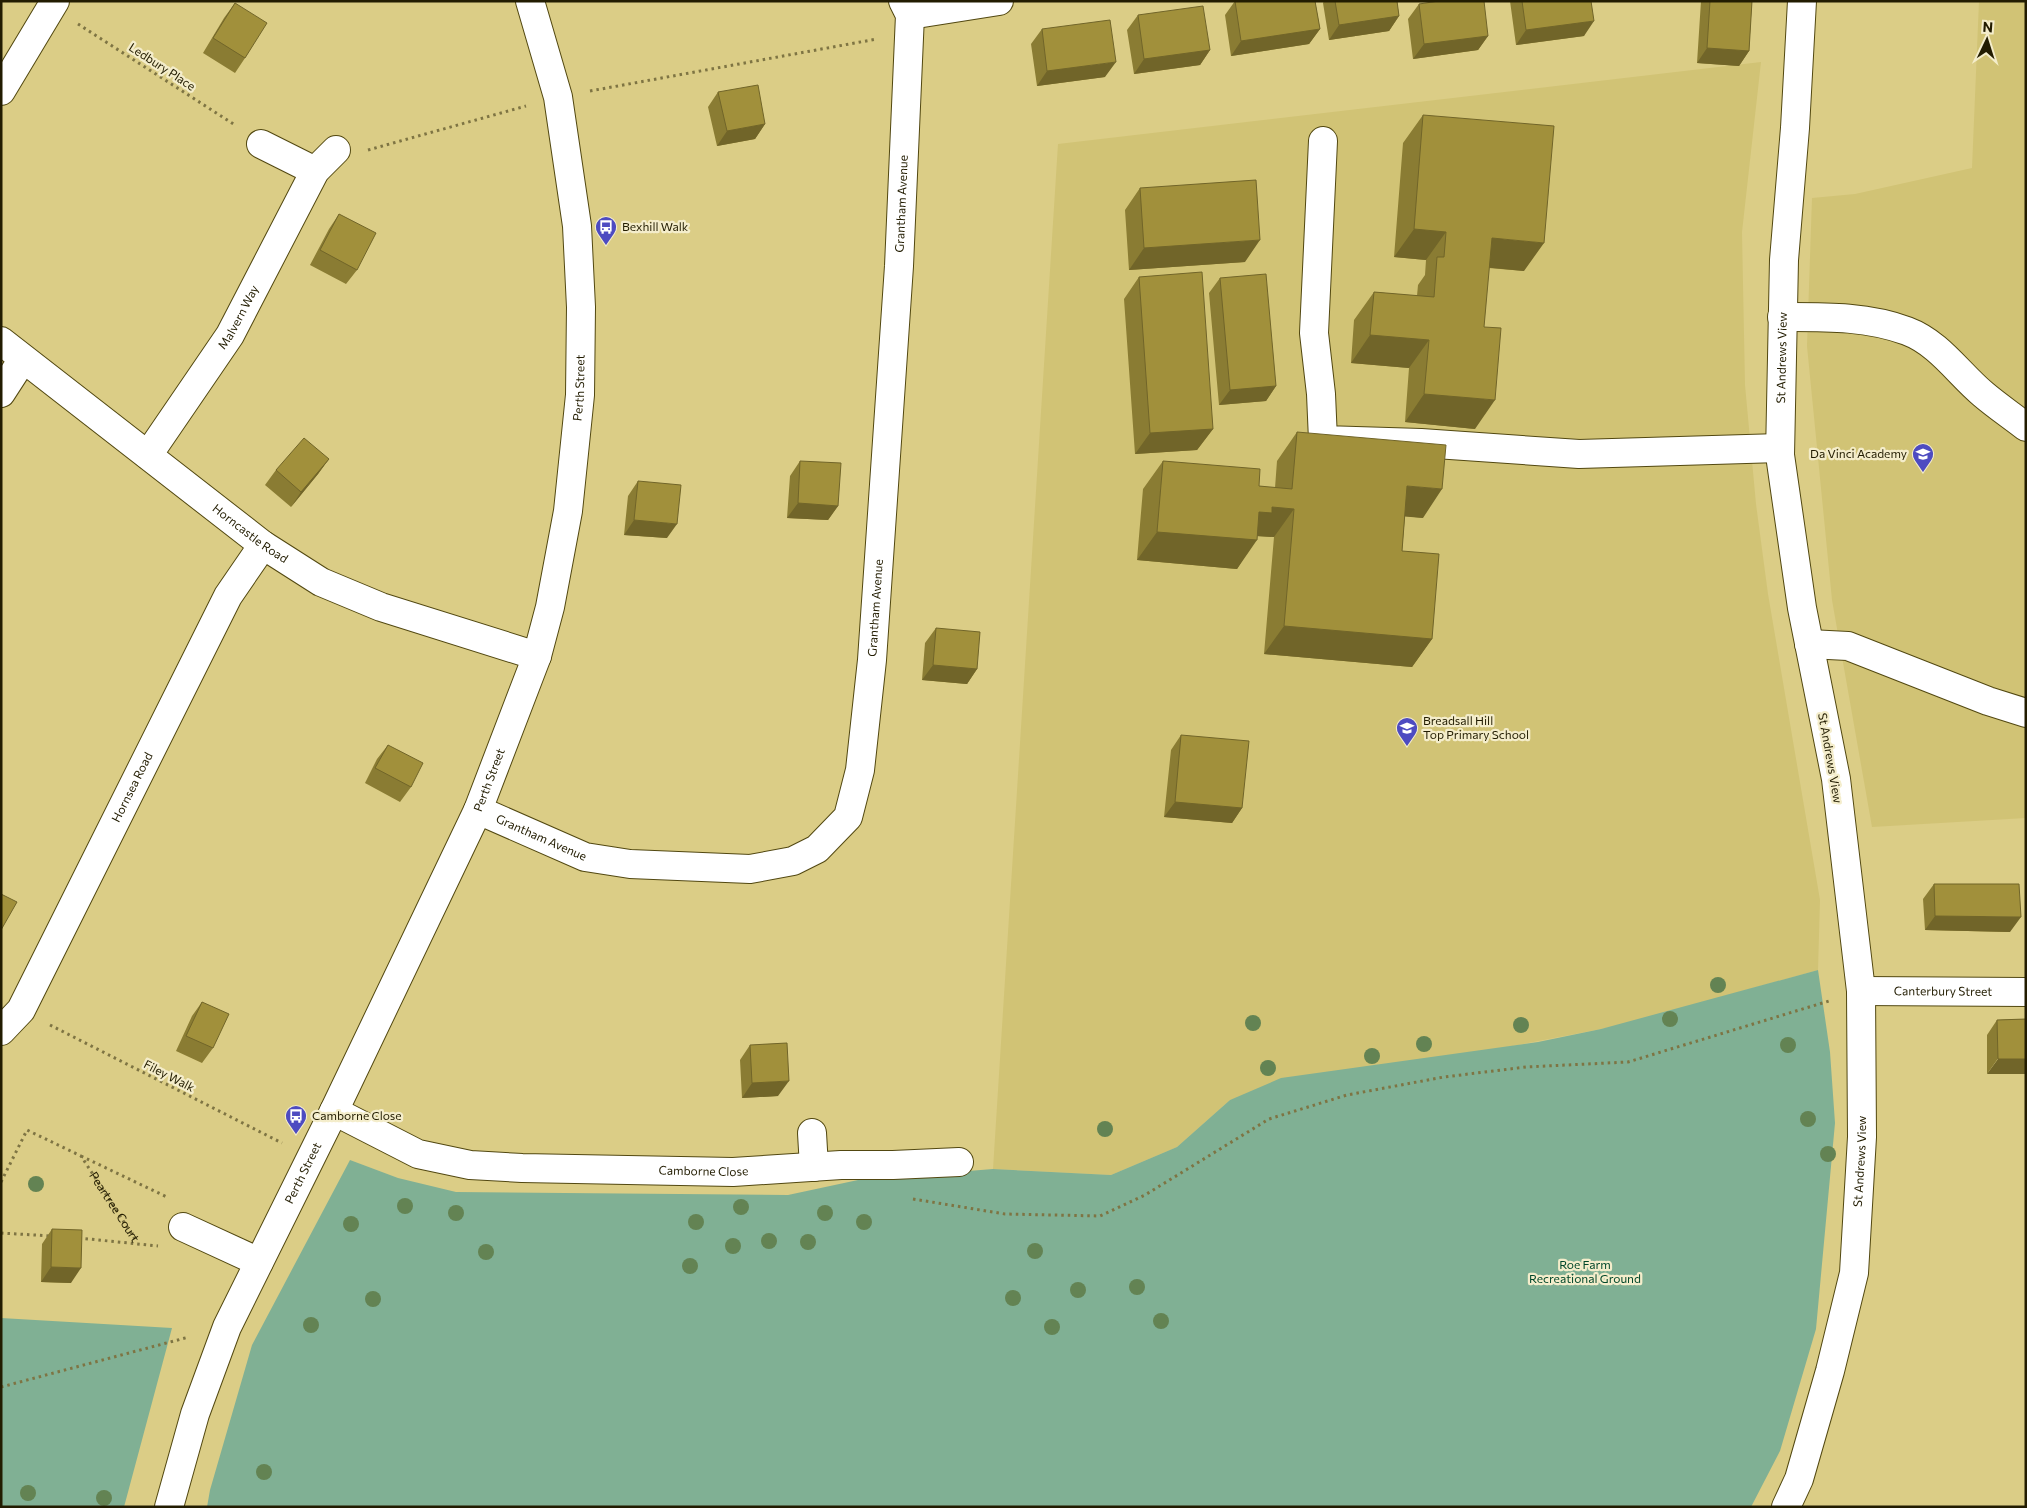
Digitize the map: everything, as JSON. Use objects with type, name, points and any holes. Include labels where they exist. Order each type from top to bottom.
[{"type":"street","name":"Perth Street","points":[[169,1507],[195,1414],[227,1327],[334,1111],[478,810],[537,656],[550,608],[568,511],[580,395],[581,307],[577,226],[558,97],[530,1]]},
{"type":"street","points":[[908,17],[999,1]]},
{"type":"street","name":"St Andrews View","points":[[1786,1507],[1805,1461],[1854,1273],[1862,1137],[1861,991],[1836,779],[1802,608],[1780,448],[1784,260],[1795,128],[1802,1]]},
{"type":"street","points":[[1,91],[53,4]]},
{"type":"street","name":"Grantham Avenue","points":[[478,810],[585,857],[630,864],[750,869],[793,861],[817,849],[848,817],[860,770],[872,660],[899,266],[908,17]]},
{"type":"street","points":[[1323,141],[1314,333],[1321,394],[1323,440],[1421,443],[1579,454],[1780,448]]},
{"type":"street","points":[[261,144],[315,171]]},
{"type":"street","name":"Malvern Way","points":[[148,455],[230,335],[315,171],[336,150]]},
{"type":"street","points":[[1782,317],[1832,316],[1871,322],[1908,331],[1936,348],[1983,394],[2026,426]]},
{"type":"street","name":"Horncastle Road","points":[[1,341],[263,545],[321,582],[381,607],[537,656]]},
{"type":"street","points":[[1,393],[23,359]]},
{"type":"street","name":"Hornsea Road","points":[[1,1031],[21,1010],[228,596],[263,545]]},
{"type":"street","points":[[1809,644],[1848,646],[1988,702],[2026,713]]},
{"type":"street","name":"Canterbury Street","points":[[1861,991],[2026,992]]},
{"type":"street","name":"Camborne Close","points":[[334,1111],[418,1154],[470,1165],[522,1168],[733,1172],[868,1164],[893,1165],[958,1162]]},
{"type":"street","points":[[812,1133],[814,1167]]},
{"type":"street","points":[[183,1227],[259,1262]]},
{"type":"path","name":"Ledbury Place","points":[[53,4],[238,126],[261,144]]},
{"type":"path","points":[[336,150],[363,152],[558,97],[908,17]]},
{"type":"path","points":[[910,1198],[1006,1214],[1100,1216],[1145,1195],[1269,1119],[1330,1100],[1453,1076],[1526,1066],[1628,1062],[1861,991]]},
{"type":"path","name":"Filey Walk","points":[[21,1010],[310,1157]]},
{"type":"path","name":"Peartree Court","points":[[1,1182],[27,1130],[190,1208],[183,1227]]},
{"type":"path","name":"Peartree Court","points":[[70,1238],[138,1242],[81,1156]]},
{"type":"path","points":[[1,1233],[60,1237]]},
{"type":"path","points":[[1,1387],[227,1327]]},
{"type":"shaded area","name":"Da Vinci Academy","points":[[1979,1],[2026,1],[2026,818],[1872,827],[1832,600],[1807,346],[1812,198],[1855,194],[1972,168]]},
{"type":"shaded area","name":"Breadsall Hill Top Primary School","points":[[1761,62],[1742,232],[1745,385],[1756,504],[1768,594],[1820,900],[1818,970],[1617,1026],[1230,1100],[1177,1147],[1111,1175],[993,1169],[1058,144]]},
{"type":"green space","name":"Roe Farm Recreational Ground","points":[[1818,970],[1830,1052],[1835,1123],[1816,1329],[1780,1451],[1751,1507],[207,1507],[210,1490],[252,1345],[350,1160],[398,1178],[456,1192],[788,1195],[858,1180],[993,1169],[1111,1175],[1177,1147],[1230,1100],[1281,1078],[1538,1042],[1601,1029]]},
{"type":"green space","points":[[1,1318],[172,1328],[124,1507],[1,1507]]},
{"type":"building","points":[[1235,1],[1315,1],[1320,29],[1241,41]]},
{"type":"building","points":[[1335,1],[1397,1],[1399,16],[1339,25]]},
{"type":"building","points":[[1439,1],[1484,1],[1488,36],[1424,44],[1419,4]]},
{"type":"building","points":[[1522,1],[1591,1],[1594,21],[1526,30]]},
{"type":"building","points":[[1710,1],[1752,1],[1749,51],[1707,48]]},
{"type":"building","points":[[235,3],[267,23],[245,58],[213,38]]},
{"type":"building","points":[[1203,6],[1210,50],[1144,59],[1138,15]]},
{"type":"building","points":[[1110,20],[1116,62],[1047,71],[1042,29]]},
{"type":"building","points":[[758,85],[765,124],[727,131],[718,92]]},
{"type":"building","points":[[1423,115],[1554,126],[1544,243],[1492,238],[1484,327],[1501,328],[1495,400],[1424,394],[1429,340],[1370,335],[1374,292],[1434,297],[1437,257],[1444,257],[1446,232],[1414,229]]},
{"type":"building","points":[[1256,180],[1260,240],[1144,248],[1140,188]]},
{"type":"building","points":[[339,214],[376,233],[357,270],[320,250]]},
{"type":"building","points":[[1202,272],[1213,429],[1150,433],[1139,277]]},
{"type":"building","points":[[1266,274],[1276,386],[1230,390],[1220,278]]},
{"type":"building","points":[[1297,432],[1446,445],[1442,489],[1407,486],[1402,551],[1439,554],[1432,639],[1284,626],[1294,509],[1272,507],[1272,513],[1259,512],[1257,540],[1157,532],[1163,461],[1260,469],[1259,486],[1292,489]]},
{"type":"building","points":[[304,438],[329,459],[301,492],[276,470]]},
{"type":"building","points":[[800,461],[841,463],[838,506],[798,503]]},
{"type":"building","points":[[638,481],[681,485],[677,524],[634,520]]},
{"type":"building","points":[[936,628],[980,632],[977,669],[933,665]]},
{"type":"building","points":[[1181,735],[1249,741],[1242,808],[1175,802]]},
{"type":"building","points":[[388,745],[423,763],[411,787],[375,768]]},
{"type":"building","points":[[1934,884],[2019,884],[2021,917],[1935,916]]},
{"type":"building","points":[[1,894],[17,902],[1,930]]},
{"type":"building","points":[[202,1002],[229,1014],[213,1048],[186,1036]]},
{"type":"building","points":[[2026,1019],[2026,1059],[1998,1059],[1997,1020]]},
{"type":"building","points":[[787,1043],[789,1081],[752,1083],[750,1045]]},
{"type":"building","points":[[52,1229],[82,1230],[81,1268],[51,1267]]},
{"type":"place","name":"Bexhill Walk","points":[[606,246]]},
{"type":"place","name":"Da Vinci Academy","points":[[1923,473]]},
{"type":"place","name":"Breadsall Hill Top Primary School","points":[[1407,747]]},
{"type":"place","name":"Camborne Close","points":[[296,1135]]}]
